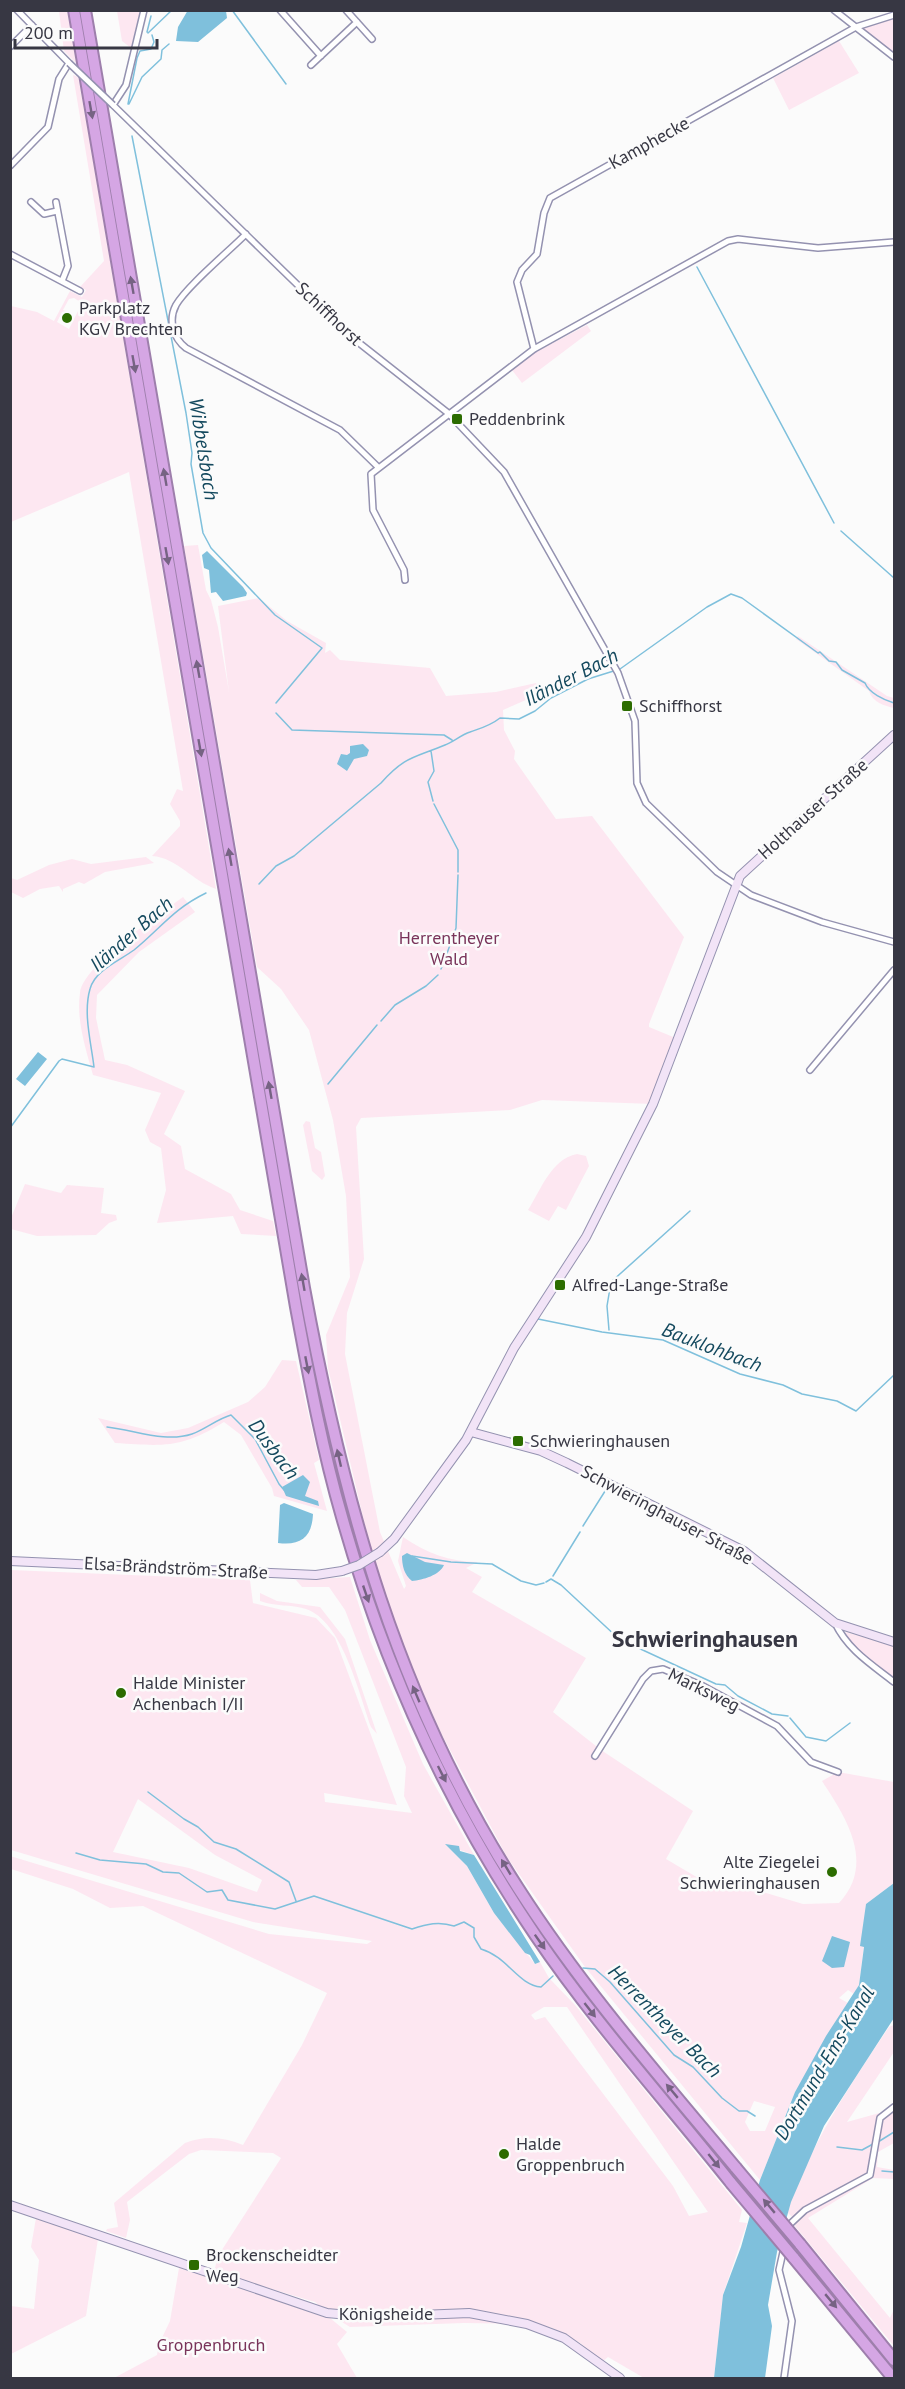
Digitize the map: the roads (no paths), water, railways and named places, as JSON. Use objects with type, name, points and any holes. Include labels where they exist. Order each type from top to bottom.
[{"type":"highway","points":[[74,10],[296,1307],[319,1422],[353,1554],[382,1639],[406,1699],[453,1796],[490,1864],[536,1935],[586,2005],[893,2379]]},
{"type":"highway","points":[[85,10],[321,1381],[345,1487],[384,1611],[417,1697],[471,1808],[516,1885],[585,1985],[894,2360]]},
{"type":"highway","points":[[245,949],[257,967]]},
{"type":"highway","points":[[321,1336],[323,1363],[321,1381]]},
{"type":"street","name":"Schiffhorst","points":[[17,10],[68,63],[115,103],[118,111],[349,335],[448,413],[504,472],[617,671],[635,721],[637,783],[642,796],[699,857],[735,885]]},
{"type":"street","points":[[115,103],[126,85],[144,10]]},
{"type":"street","points":[[280,10],[321,56]]},
{"type":"street","points":[[346,10],[372,39]]},
{"type":"street","points":[[834,10],[894,57]]},
{"type":"street","name":"Kamphecke","points":[[534,349],[517,282],[522,270],[537,254],[544,213],[550,198],[856,27],[894,15]]},
{"type":"street","points":[[311,64],[357,22]]},
{"type":"street","points":[[10,47],[32,25]]},
{"type":"street","points":[[11,163],[48,127],[59,79],[68,63]]},
{"type":"street","points":[[31,202],[44,214],[57,212]]},
{"type":"street","points":[[56,202],[68,266],[62,281]]},
{"type":"street","points":[[246,234],[176,306],[172,323],[176,337],[186,348],[340,430],[378,467]]},
{"type":"street","points":[[405,580],[404,570],[373,510],[370,474],[534,349],[734,240],[812,248],[894,242]]},
{"type":"street","points":[[10,254],[80,291]]},
{"type":"street","name":"Holthauser Straße","points":[[735,885],[740,876],[894,735]]},
{"type":"street","points":[[471,1432],[514,1348],[582,1245],[653,1104],[735,885],[780,908],[894,942]]},
{"type":"street","points":[[810,1070],[894,970]]},
{"type":"street","name":"Elsa-Brändström-Straße","points":[[10,1561],[316,1575],[342,1571],[359,1565],[380,1552],[394,1539],[471,1432]]},
{"type":"street","name":"Schwieringhauser Straße","points":[[471,1432],[546,1454],[744,1551],[835,1623],[843,1639],[856,1653],[894,1682]]},
{"type":"street","points":[[835,1623],[894,1642]]},
{"type":"street","name":"Marksweg","points":[[594,1756],[643,1679],[651,1671],[663,1669],[703,1686],[777,1725],[810,1762],[838,1772]]},
{"type":"street","points":[[784,2379],[792,2321],[779,2270],[789,2225],[805,2210],[870,2175],[881,2116],[894,2107]]},
{"type":"street","name":"Königsheide","points":[[10,2205],[327,2313],[370,2318],[470,2313],[527,2324],[564,2338],[620,2379]]},
{"type":"water","points":[[188,10],[226,11],[227,18],[198,42],[176,41],[178,27]]},
{"type":"water","points":[[207,551],[243,587],[247,593],[246,596],[223,601],[216,592],[211,593],[209,570],[204,568],[202,555]]},
{"type":"water","points":[[363,744],[369,750],[367,756],[354,759],[347,771],[337,764],[341,754],[350,753],[350,746]]},
{"type":"water","points":[[38,1052],[47,1059],[25,1086],[16,1079]]},
{"type":"water","points":[[303,1475],[310,1482],[305,1496],[318,1501],[319,1506],[286,1496],[282,1487]]},
{"type":"water","points":[[284,1503],[313,1514],[308,1534],[299,1541],[286,1544],[278,1543],[280,1505]]},
{"type":"water","points":[[407,1553],[425,1562],[444,1565],[435,1574],[412,1581],[405,1573],[402,1563],[402,1556]]},
{"type":"water","points":[[445,1844],[459,1846],[460,1851],[474,1855],[540,1962],[535,1964],[530,1955],[525,1953],[494,1913],[467,1866]]},
{"type":"water","name":"Dortmund-Ems-Kanal","points":[[894,1883],[894,2018],[824,2126],[791,2202],[777,2252],[768,2305],[772,2326],[765,2378],[714,2378],[723,2295],[741,2247],[760,2180],[795,2092],[826,2036],[859,1985],[864,1947],[860,1946],[866,1904]]},
{"type":"water","points":[[832,1936],[850,1942],[844,1967],[832,1968],[822,1961]]},
{"type":"waterway","points":[[148,33],[172,10]]},
{"type":"waterway","points":[[232,10],[286,84]]},
{"type":"waterway","points":[[147,32],[151,16]]},
{"type":"waterway","name":"Wibbelsbach","points":[[128,104],[137,58],[140,51],[151,49],[154,42],[152,35]]},
{"type":"waterway","points":[[129,104],[142,77],[161,59],[162,50],[169,44]]},
{"type":"waterway","name":"Wibbelsbach","points":[[132,136],[186,413],[192,453],[191,464],[203,533],[211,548],[275,615],[322,648],[276,703]]},
{"type":"waterway","points":[[697,267],[834,523]]},
{"type":"waterway","points":[[841,531],[894,578]]},
{"type":"waterway","name":"Iländer Bach","points":[[259,884],[276,866],[294,856],[404,763],[500,718],[519,719],[535,711],[551,698],[588,679],[620,669],[707,607],[731,594],[742,598],[818,653],[820,652],[829,661],[836,662],[842,670],[865,683],[877,696],[894,703]]},
{"type":"waterway","name":"Wibbelsbach","points":[[276,713],[292,730],[444,735],[452,740]]},
{"type":"waterway","points":[[431,751],[434,771],[428,782],[433,801]]},
{"type":"waterway","points":[[434,804],[458,850],[458,872]]},
{"type":"waterway","points":[[445,959],[456,928],[458,875]]},
{"type":"waterway","name":"Iländer Bach","points":[[10,1128],[59,1061],[62,1059],[94,1067],[87,1008],[90,989],[97,976],[108,966],[134,950],[176,912],[206,893]]},
{"type":"waterway","points":[[441,969],[444,962]]},
{"type":"waterway","points":[[381,1021],[395,1005],[426,986],[438,975]]},
{"type":"waterway","points":[[328,1084],[377,1025]]},
{"type":"waterway","points":[[609,1330],[607,1306],[611,1282],[690,1211]]},
{"type":"waterway","name":"Bauklohbach","points":[[538,1319],[602,1332],[663,1340],[740,1374],[783,1385],[802,1394],[837,1401],[856,1411],[894,1375]]},
{"type":"waterway","name":"Dusbach","points":[[107,1427],[161,1437],[182,1436],[197,1432],[231,1415],[255,1439],[284,1490]]},
{"type":"waterway","points":[[583,1526],[607,1488]]},
{"type":"waterway","points":[[553,1576],[580,1532]]},
{"type":"waterway","points":[[412,1556],[451,1562],[492,1564],[521,1581],[536,1585],[544,1583]]},
{"type":"waterway","points":[[546,1582],[551,1579],[561,1585],[619,1639],[716,1684],[725,1685],[738,1696],[772,1714],[788,1716]]},
{"type":"waterway","points":[[790,1718],[806,1737],[826,1741],[850,1723]]},
{"type":"waterway","points":[[148,1792],[198,1827],[214,1842],[236,1849],[289,1882],[296,1901]]},
{"type":"waterway","name":"Herrentheyer Bach","points":[[76,1853],[100,1860],[146,1864],[163,1872],[179,1873],[207,1892],[222,1890],[228,1900],[275,1909],[314,1896],[412,1929],[433,1924],[454,1926],[464,1922],[474,1928],[474,1937],[481,1949],[499,1958],[526,1981],[541,1987],[553,1976]]},
{"type":"waterway","name":"Herrentheyer Bach","points":[[583,1968],[595,1969],[610,1982],[674,2055],[693,2067],[722,2098],[739,2111],[747,2111],[755,2116]]},
{"type":"waterway","name":"Herrentheyer Bach","points":[[878,2142],[894,2132]]},
{"type":"waterway","name":"Herrentheyer Bach","points":[[837,2147],[862,2150],[873,2144]]},
{"type":"waterway","points":[[882,2171],[894,2172]]},
{"type":"place","name":"Parkplatz KGV Brechten","points":[[67,318]]},
{"type":"place","name":"Peddenbrink","points":[[457,419]]},
{"type":"place","name":"Schiffhorst","points":[[627,706]]},
{"type":"place","name":"Alfred-Lange-Straße","points":[[560,1285]]},
{"type":"place","name":"Schwieringhausen","points":[[518,1441]]},
{"type":"place","name":"Halde Minister Achenbach I/II","points":[[121,1693]]},
{"type":"place","name":"Alte Ziegelei Schwieringhausen","points":[[832,1872]]},
{"type":"place","name":"Halde Groppenbruch","points":[[504,2154]]},
{"type":"place","name":"Brockenscheidter Weg","points":[[194,2265]]},
{"type":"district","name":"Schwieringhausen","points":[[705,1639]]},
{"type":"park label","name":"Herrentheyer Wald","points":[[449,948]]},
{"type":"park label","name":"Groppenbruch","points":[[211,2345]]}]
